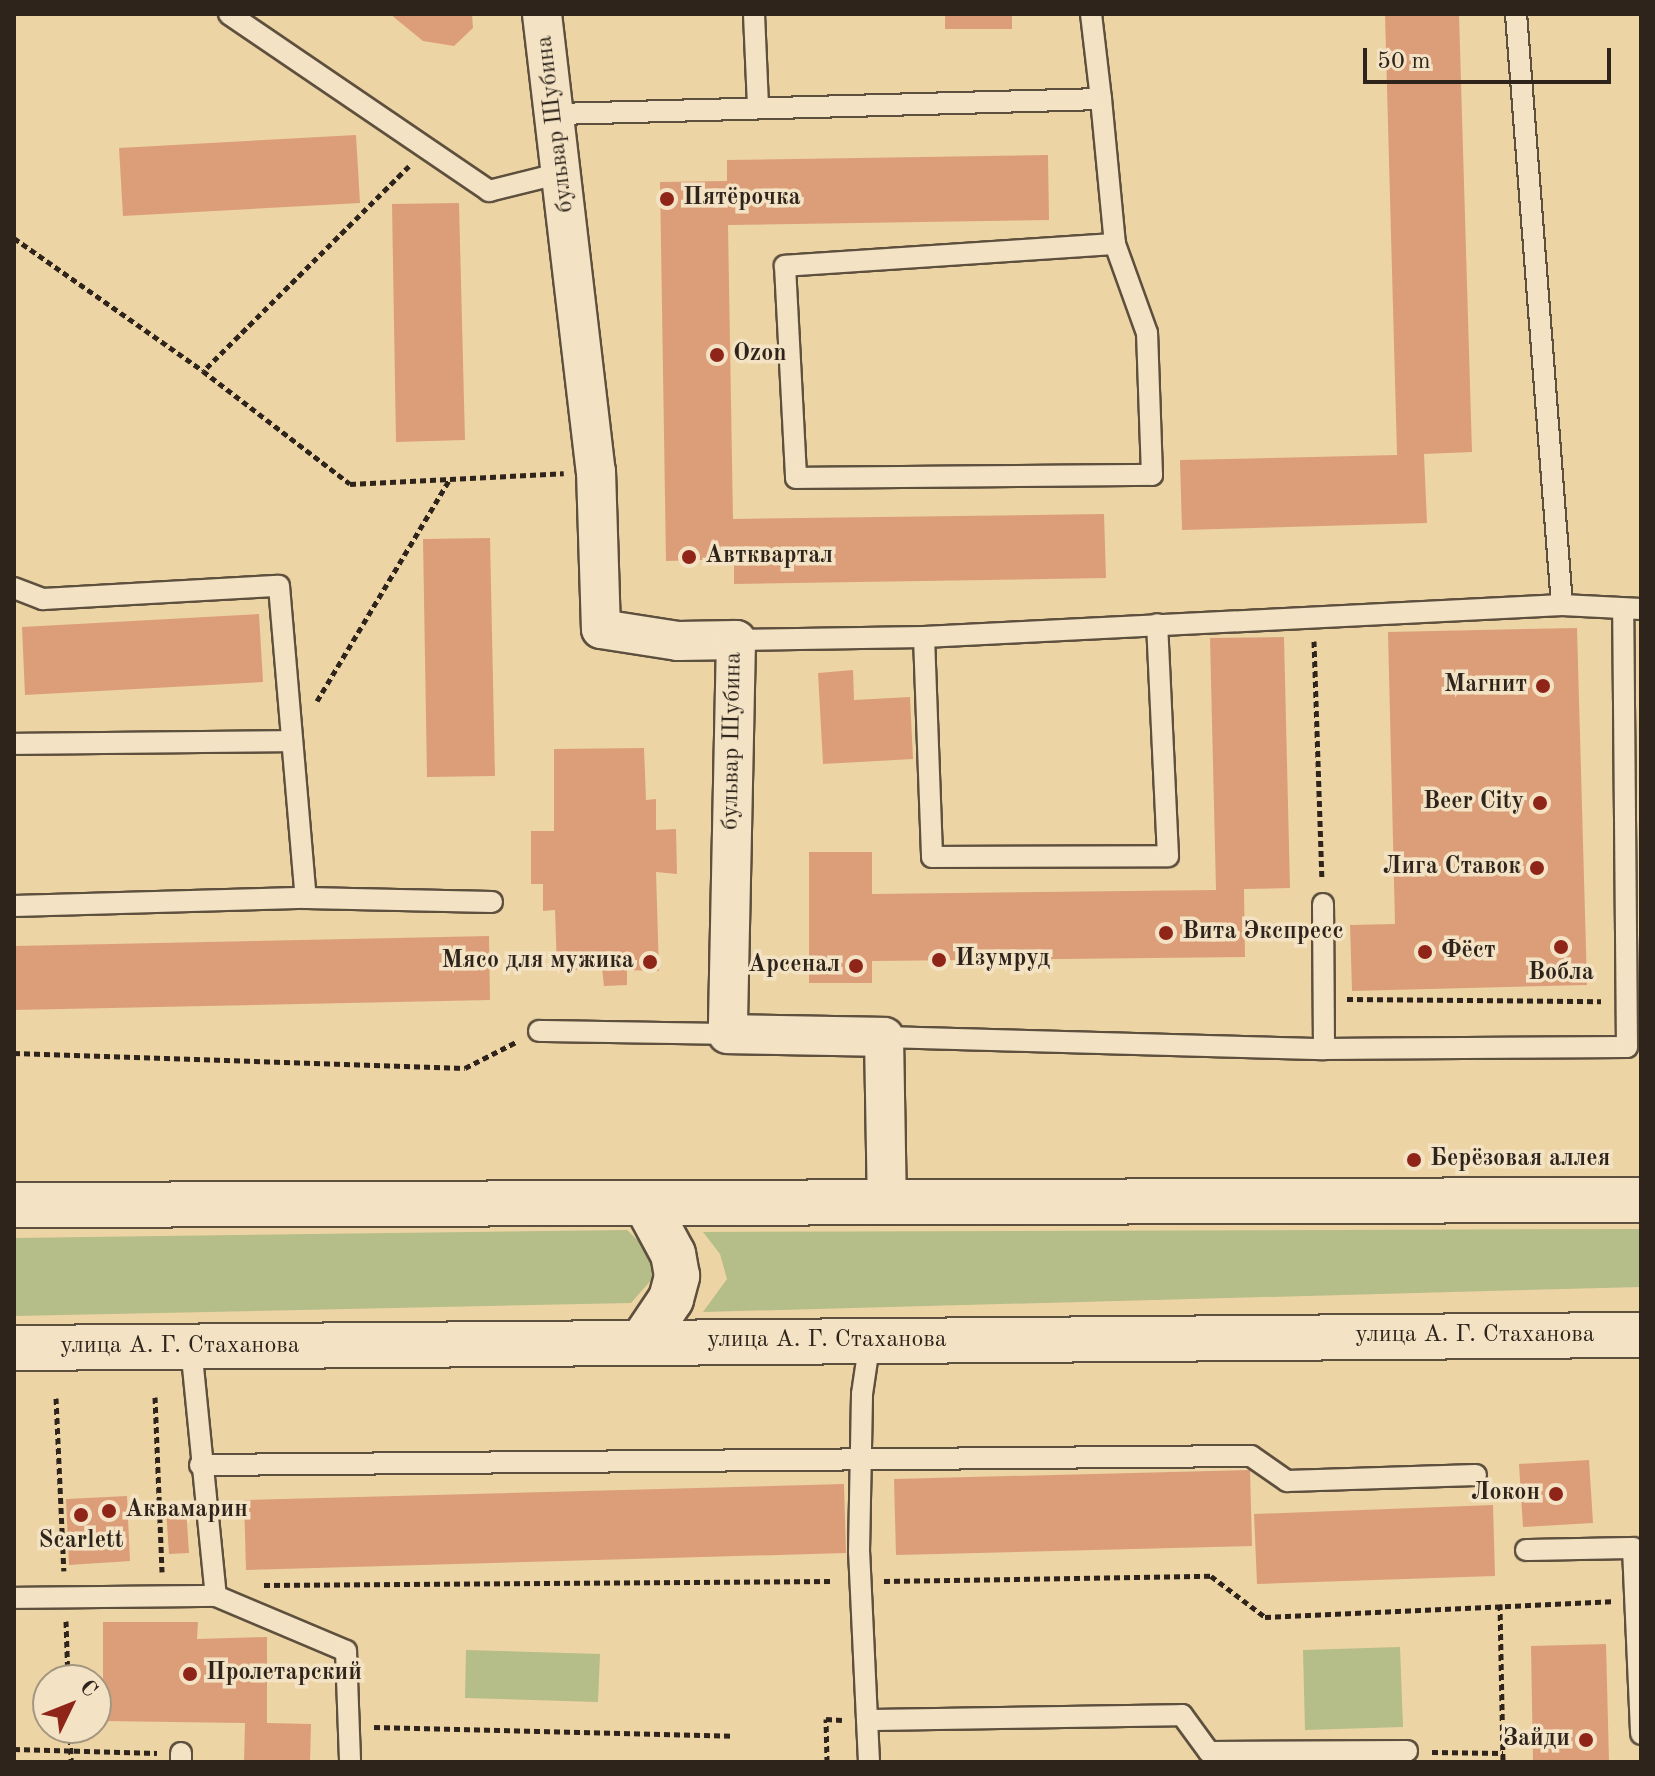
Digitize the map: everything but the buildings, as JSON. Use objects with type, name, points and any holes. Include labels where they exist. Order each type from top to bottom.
[{"type":"main road","points":[[14,1205],[1641,1200]]},
{"type":"main road","points":[[642,1342],[671,1299],[677,1276],[673,1254],[646,1204]]},
{"type":"main road","name":"улица А. Г. Стаханова","points":[[14,1348],[1641,1335]]},
{"type":"street","name":"бульвар Шубина","points":[[542,14],[558,114],[561,173],[596,471],[601,629],[678,641],[736,640],[728,1034]]},
{"type":"street","points":[[728,1034],[884,1037],[887,1203]]},
{"type":"lane","points":[[229,14],[489,191],[561,173]]},
{"type":"lane","points":[[754,14],[758,106]]},
{"type":"lane","points":[[1091,14],[1115,244],[1147,333],[1152,475],[796,478],[785,266],[1115,244]]},
{"type":"lane","points":[[1516,14],[1562,605]]},
{"type":"lane","points":[[558,114],[758,106],[1101,99]]},
{"type":"lane","points":[[14,588],[43,599],[279,586],[306,898]]},
{"type":"lane","points":[[736,640],[924,637],[1562,605],[1632,609],[1627,1047],[1324,1049],[884,1037]]},
{"type":"lane","points":[[924,637],[932,857],[1168,856],[1157,624]]},
{"type":"lane","points":[[14,744],[292,741]]},
{"type":"lane","points":[[14,906],[306,898],[492,902]]},
{"type":"lane","points":[[1323,904],[1324,1049]]},
{"type":"lane","points":[[539,1031],[728,1034]]},
{"type":"lane","points":[[869,1762],[860,1581],[862,1394],[870,1340]]},
{"type":"lane","points":[[191,1347],[200,1465],[215,1591]]},
{"type":"lane","points":[[200,1465],[1251,1456],[1287,1481],[1476,1475]]},
{"type":"lane","points":[[1526,1550],[1633,1548],[1641,1734]]},
{"type":"lane","points":[[14,1598],[163,1596],[215,1591],[346,1651],[350,1762]]},
{"type":"lane","points":[[867,1720],[1182,1715],[1209,1752],[1407,1751]]},
{"type":"path","points":[[203,371],[426,148]]},
{"type":"path","points":[[14,238],[203,371],[350,484],[596,471]]},
{"type":"path","points":[[292,741],[450,479]]},
{"type":"path","points":[[1314,617],[1323,904]]},
{"type":"path","points":[[1324,998],[1615,1001]]},
{"type":"path","points":[[14,1053],[465,1068],[539,1031]]},
{"type":"path","points":[[155,1397],[163,1596]]},
{"type":"path","points":[[56,1398],[67,1664]]},
{"type":"path","points":[[215,1591],[1211,1576],[1265,1617],[1635,1600]]},
{"type":"path","points":[[1500,1604],[1503,1762]]},
{"type":"path","points":[[827,1762],[826,1719],[867,1720]]},
{"type":"path","points":[[349,1727],[733,1736]]},
{"type":"path","points":[[71,1744],[71,1762]]},
{"type":"path","points":[[14,1749],[181,1758]]},
{"type":"path","points":[[1407,1751],[1503,1753]]},
{"type":"green space","points":[[1641,1229],[1641,1287],[703,1312],[727,1279],[720,1254],[703,1232]]},
{"type":"green space","points":[[627,1230],[649,1251],[653,1278],[631,1303],[14,1316],[14,1238]]},
{"type":"green space","points":[[1400,1647],[1403,1727],[1305,1730],[1303,1650]]},
{"type":"green space","points":[[466,1650],[600,1654],[598,1702],[465,1698]]},
{"type":"place","name":"Пятёрочка","points":[[667,199]]},
{"type":"place","name":"Ozon","points":[[717,355]]},
{"type":"place","name":"Автквартал","points":[[689,557]]},
{"type":"place","name":"Магнит","points":[[1543,686]]},
{"type":"place","name":"Beer City","points":[[1540,803]]},
{"type":"place","name":"Лига Ставок","points":[[1537,868]]},
{"type":"place","name":"Вита Экспресс","points":[[1166,933]]},
{"type":"place","name":"Вобла","points":[[1561,947]]},
{"type":"place","name":"Фёст","points":[[1425,952]]},
{"type":"place","name":"Изумруд","points":[[939,960]]},
{"type":"place","name":"Мясо для мужика","points":[[650,962]]},
{"type":"place","name":"Арсенал","points":[[856,966]]},
{"type":"place","name":"Берёзовая аллея","points":[[1414,1160]]},
{"type":"place","name":"Локон","points":[[1556,1494]]},
{"type":"place","name":"Аквамарин","points":[[109,1511]]},
{"type":"place","name":"Scarlett","points":[[81,1515]]},
{"type":"place","name":"Пролетарский","points":[[190,1674]]},
{"type":"place","name":"Зайди","points":[[1586,1740]]}]
